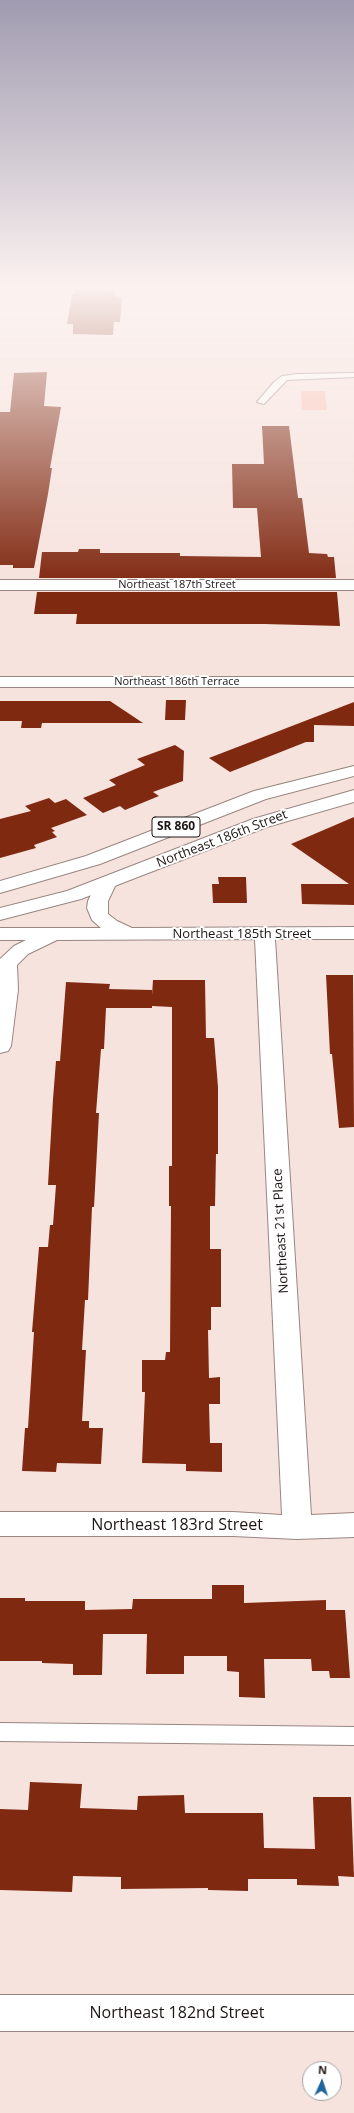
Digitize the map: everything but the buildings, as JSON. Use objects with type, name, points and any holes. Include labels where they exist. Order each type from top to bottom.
[{"type":"street","name":"Northeast 187th Street","points":[[0,585],[354,585]]},
{"type":"street","name":"Northeast 186th Terrace","points":[[0,682],[354,682]]},
{"type":"street","name":"Northeast 186th Street","points":[[0,887],[93,860],[260,795],[354,771]]},
{"type":"street","name":"Northeast 186th Street","points":[[0,914],[67,897],[106,884],[260,822],[354,796]]},
{"type":"street","name":"Northeast 185th Street","points":[[106,884],[98,900],[97,908],[99,916],[110,925],[130,934]]},
{"type":"street","name":"Northeast 185th Street","points":[[0,934],[354,933]]},
{"type":"street","points":[[0,1046],[7,990],[3,961],[21,950],[58,934]]},
{"type":"street","name":"Northeast 21st Place","points":[[265,934],[298,1527]]},
{"type":"street","name":"Northeast 183rd Street","points":[[0,1524],[233,1524],[298,1527],[354,1525]]},
{"type":"street","name":"Northeast 182nd Street","points":[[0,2013],[354,2013]]},
{"type":"lane","points":[[261,402],[273,388]]},
{"type":"lane","points":[[0,1732],[354,1736]]},
{"type":"shaded area","points":[[301,391],[325,391],[327,410],[302,410]]}]
